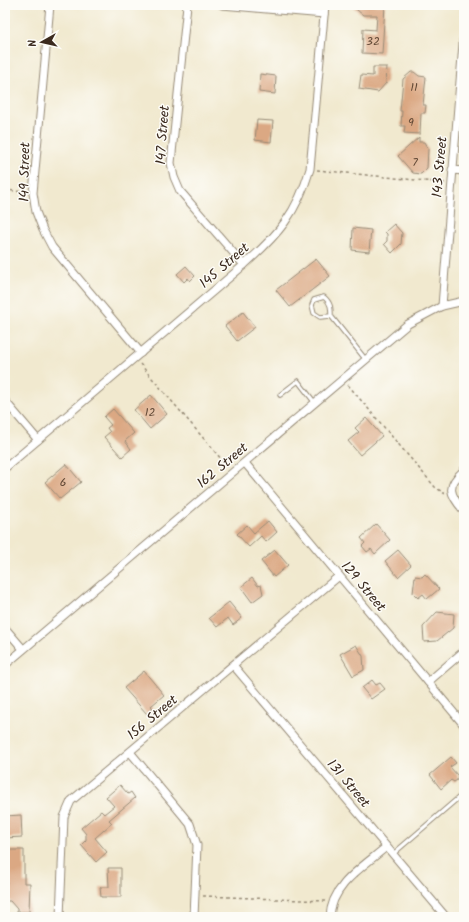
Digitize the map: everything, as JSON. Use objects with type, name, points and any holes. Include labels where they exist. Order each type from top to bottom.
[{"type":"street","name":"149 Street","points":[[50,5],[33,193],[36,212],[43,230],[52,246],[141,353]]},
{"type":"street","name":"147 Street","points":[[187,5],[171,163],[174,177],[180,191],[244,265]]},
{"type":"street","points":[[222,5],[324,14]]},
{"type":"street","name":"145 Street","points":[[5,468],[244,265],[270,242],[284,226],[304,189],[310,169],[324,5]]},
{"type":"street","name":"143 Street","points":[[442,306],[464,30]]},
{"type":"street","points":[[452,170],[464,171]]},
{"type":"street","name":"162 Street","points":[[5,665],[408,324],[442,306],[464,301]]},
{"type":"street","points":[[5,401],[38,440]]},
{"type":"street","name":"129 Street","points":[[245,463],[464,725]]},
{"type":"street","points":[[464,470],[454,480],[451,488],[453,497],[464,511]]},
{"type":"street","name":"156 Street","points":[[60,917],[64,817],[66,809],[71,802],[339,576]]},
{"type":"street","points":[[5,628],[23,649]]},
{"type":"street","points":[[428,682],[464,652]]},
{"type":"street","name":"131 Street","points":[[233,665],[446,917]]},
{"type":"street","points":[[130,752],[183,816],[195,834],[197,845],[194,917]]},
{"type":"street","points":[[330,917],[332,901],[340,887],[386,847]]},
{"type":"lane","points":[[330,316],[320,317],[314,313],[312,305],[314,300],[324,297],[328,300],[331,306],[330,316],[366,360]]},
{"type":"lane","points":[[280,395],[298,381],[315,403]]},
{"type":"lane","points":[[393,854],[464,792]]},
{"type":"path","points":[[310,169],[451,184]]},
{"type":"path","points":[[5,190],[33,193]]},
{"type":"path","points":[[135,358],[233,473]]},
{"type":"path","points":[[343,379],[435,487],[446,495],[453,497]]},
{"type":"path","points":[[195,895],[332,901]]},
{"type":"building","points":[[351,5],[385,5],[382,54],[362,53],[363,29],[376,30],[377,15],[363,15]]},
{"type":"building","points":[[373,67],[387,67],[386,83],[378,92],[359,89],[361,75],[373,76]]},
{"type":"building","points":[[411,72],[414,72],[419,76],[426,77],[423,105],[426,105],[425,113],[421,113],[420,134],[404,133],[405,126],[401,126],[402,111],[400,111],[403,79]]},
{"type":"building","points":[[260,74],[276,76],[275,94],[259,92]]},
{"type":"building","points":[[257,120],[273,121],[271,142],[255,140]]},
{"type":"building","points":[[419,137],[419,142],[424,142],[428,149],[427,168],[421,174],[413,173],[398,156]]},
{"type":"building","points":[[394,224],[402,233],[401,244],[392,253],[384,244],[387,241],[387,234],[385,232]]},
{"type":"building","points":[[353,228],[371,230],[369,252],[352,250]]},
{"type":"building","points":[[316,259],[330,276],[290,307],[276,290]]},
{"type":"building","points":[[186,266],[195,276],[190,281],[188,278],[184,282],[177,274]]},
{"type":"building","points":[[243,312],[255,327],[237,341],[225,326]]},
{"type":"building","points":[[151,395],[167,414],[150,429],[134,410]]},
{"type":"building","points":[[113,409],[134,433],[125,441],[131,449],[122,457],[104,437],[110,432],[107,428],[111,425],[104,417]]},
{"type":"building","points":[[366,418],[382,436],[360,455],[348,441],[359,432],[355,428]]},
{"type":"building","points":[[66,464],[81,482],[60,499],[45,482]]},
{"type":"building","points":[[268,521],[277,532],[266,542],[261,536],[249,547],[237,534],[247,525],[254,533]]},
{"type":"building","points":[[376,524],[390,540],[375,554],[371,549],[367,552],[362,546],[365,543],[361,538]]},
{"type":"building","points":[[275,550],[288,565],[274,577],[261,561]]},
{"type":"building","points":[[398,550],[411,565],[398,577],[385,561]]},
{"type":"building","points":[[425,574],[439,589],[427,599],[423,594],[418,598],[413,593],[415,576],[422,577]]},
{"type":"building","points":[[252,578],[258,586],[261,585],[263,594],[252,602],[241,587]]},
{"type":"building","points":[[229,602],[242,618],[233,625],[228,618],[217,627],[209,618]]},
{"type":"building","points":[[437,612],[454,614],[453,628],[437,641],[424,642],[423,627]]},
{"type":"building","points":[[356,645],[363,656],[364,670],[353,676],[340,654]]},
{"type":"building","points":[[144,671],[164,695],[151,706],[153,708],[147,714],[124,688]]},
{"type":"building","points":[[372,680],[376,685],[380,683],[385,689],[371,699],[362,688]]},
{"type":"building","points":[[451,757],[456,763],[450,767],[458,776],[457,780],[454,782],[451,780],[441,789],[430,775]]},
{"type":"building","points":[[120,785],[128,794],[131,792],[135,798],[109,820],[112,823],[95,838],[107,852],[96,862],[81,845],[86,840],[86,834],[81,828],[101,811],[104,814],[114,806],[106,797]]},
{"type":"building","points":[[21,815],[22,837],[5,838],[5,816]]},
{"type":"building","points":[[7,850],[24,850],[24,883],[30,883],[29,912],[17,912],[17,909],[10,901],[5,901],[5,883],[7,883]]},
{"type":"building","points":[[108,868],[121,868],[121,897],[101,897],[100,887],[109,887]]}]
